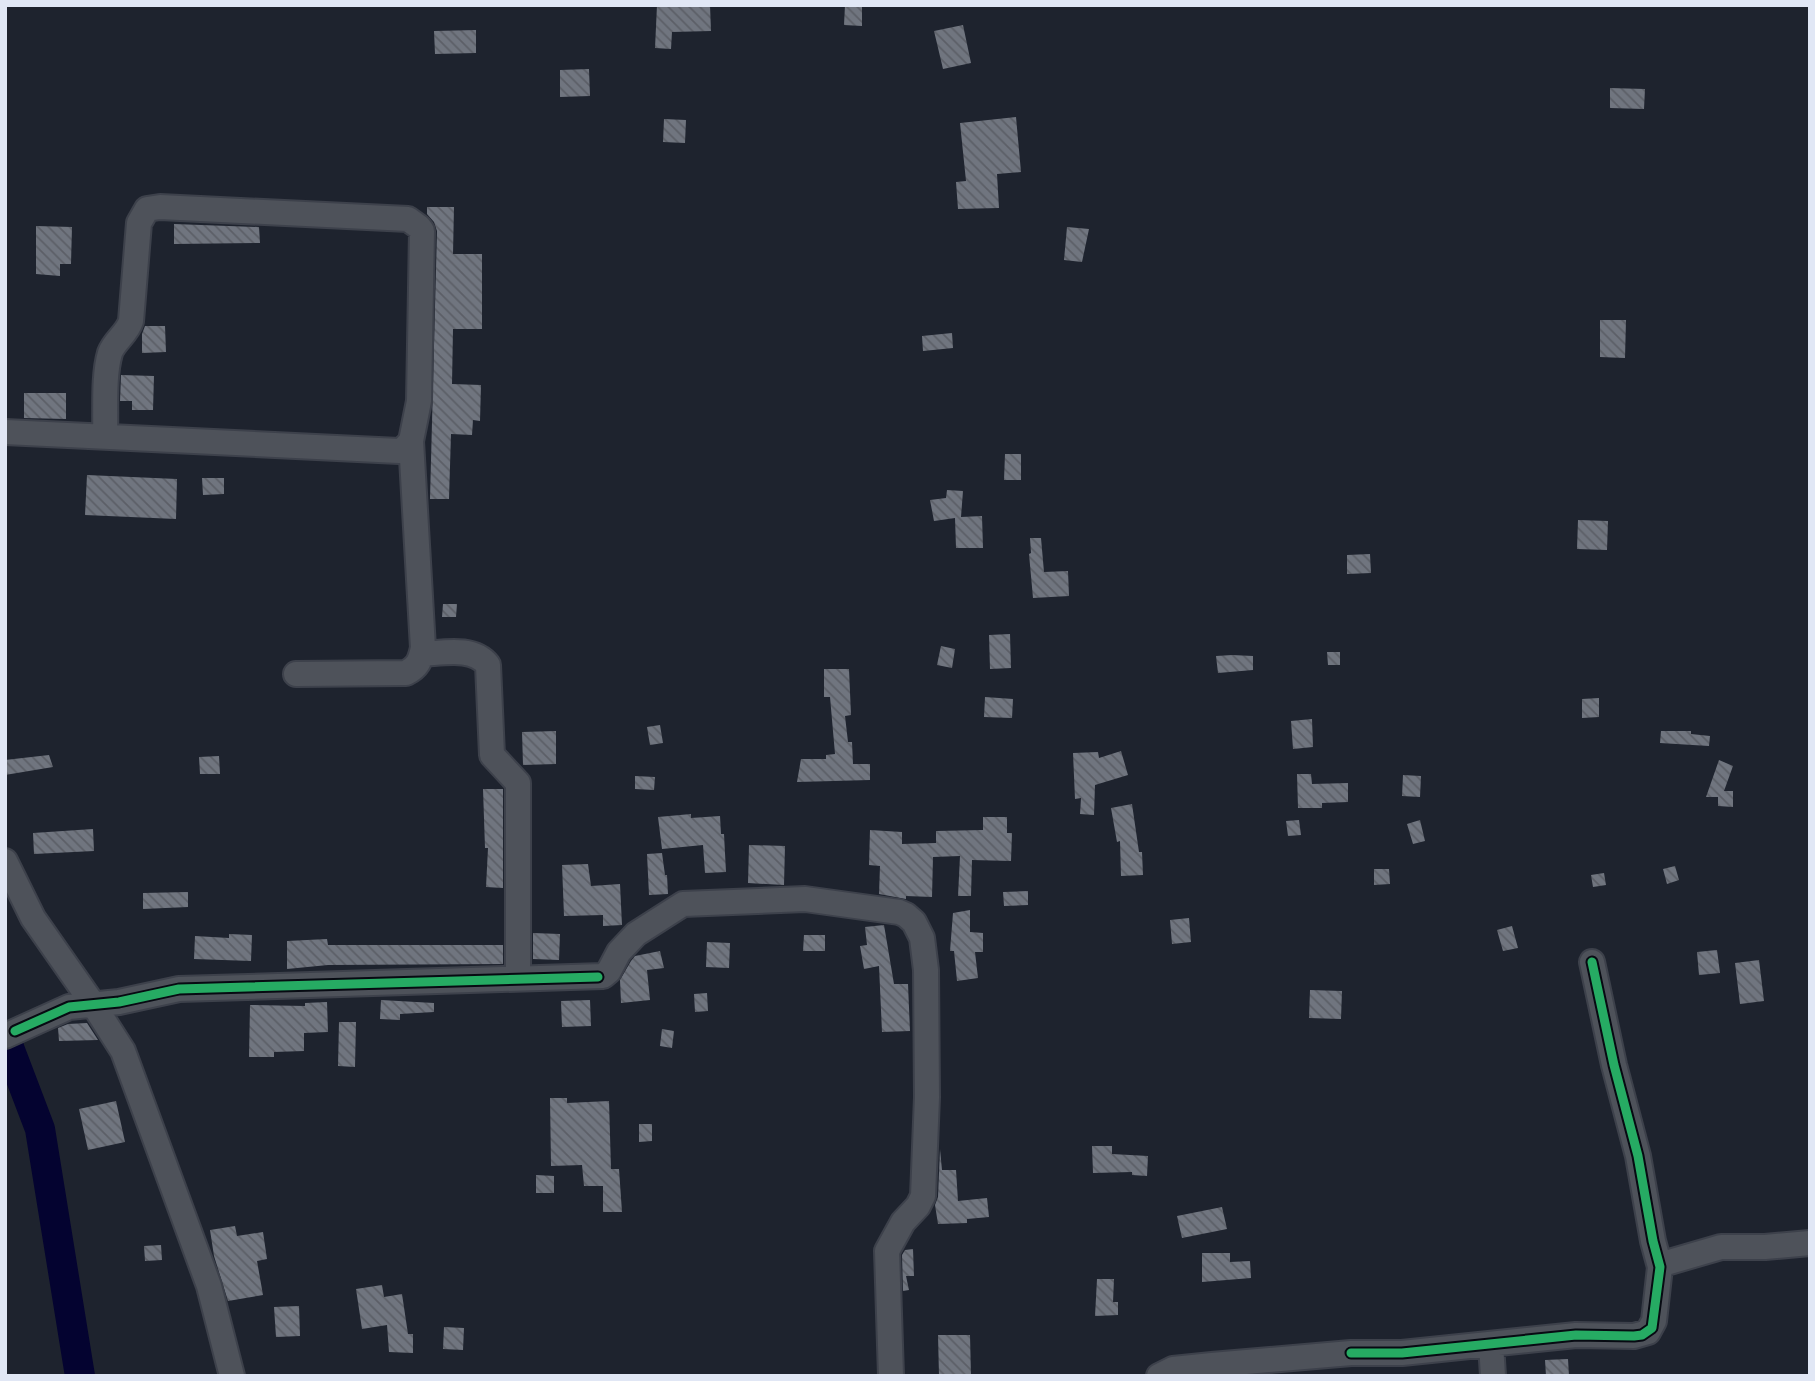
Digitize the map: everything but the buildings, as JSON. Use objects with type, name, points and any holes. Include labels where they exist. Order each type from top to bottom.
[{"type":"street","points":[[105,436],[110,353],[129,329],[139,223],[148,209],[160,207],[408,219],[419,226],[422,231],[419,401],[411,441],[422,654],[415,669],[406,673],[296,674]]},
{"type":"street","points":[[5,432],[399,451],[411,441]]},
{"type":"street","points":[[422,654],[469,653],[483,658],[488,664],[492,755],[508,769],[518,783],[519,978]]},
{"type":"street","points":[[5,861],[33,918],[123,1051],[209,1286],[232,1376]]},
{"type":"street","points":[[10,1033],[69,1007],[119,1002],[179,989],[598,977],[609,971],[619,952],[636,934],[682,904],[805,899],[899,912],[914,922],[922,938],[926,970],[928,1097],[923,1196],[918,1206],[903,1222],[887,1251],[891,1376]]},
{"type":"street","points":[[1158,1376],[1173,1369],[1351,1353],[1402,1353],[1576,1335],[1642,1335],[1654,1325],[1660,1267],[1638,1156],[1614,1065],[1592,962]]},
{"type":"street","points":[[1660,1267],[1721,1247],[1765,1247],[1810,1242]]},
{"type":"street","points":[[1490,1344],[1493,1376]]},
{"type":"waterway","points":[[5,1037],[40,1129],[80,1376]]},
{"type":"cycle path","points":[[1351,1353],[1402,1353],[1576,1335],[1634,1336],[1642,1335],[1652,1328],[1660,1267],[1638,1156],[1614,1065],[1592,962]]},
{"type":"cycle path","points":[[15,1031],[69,1007],[119,1002],[179,989],[598,977]]}]
